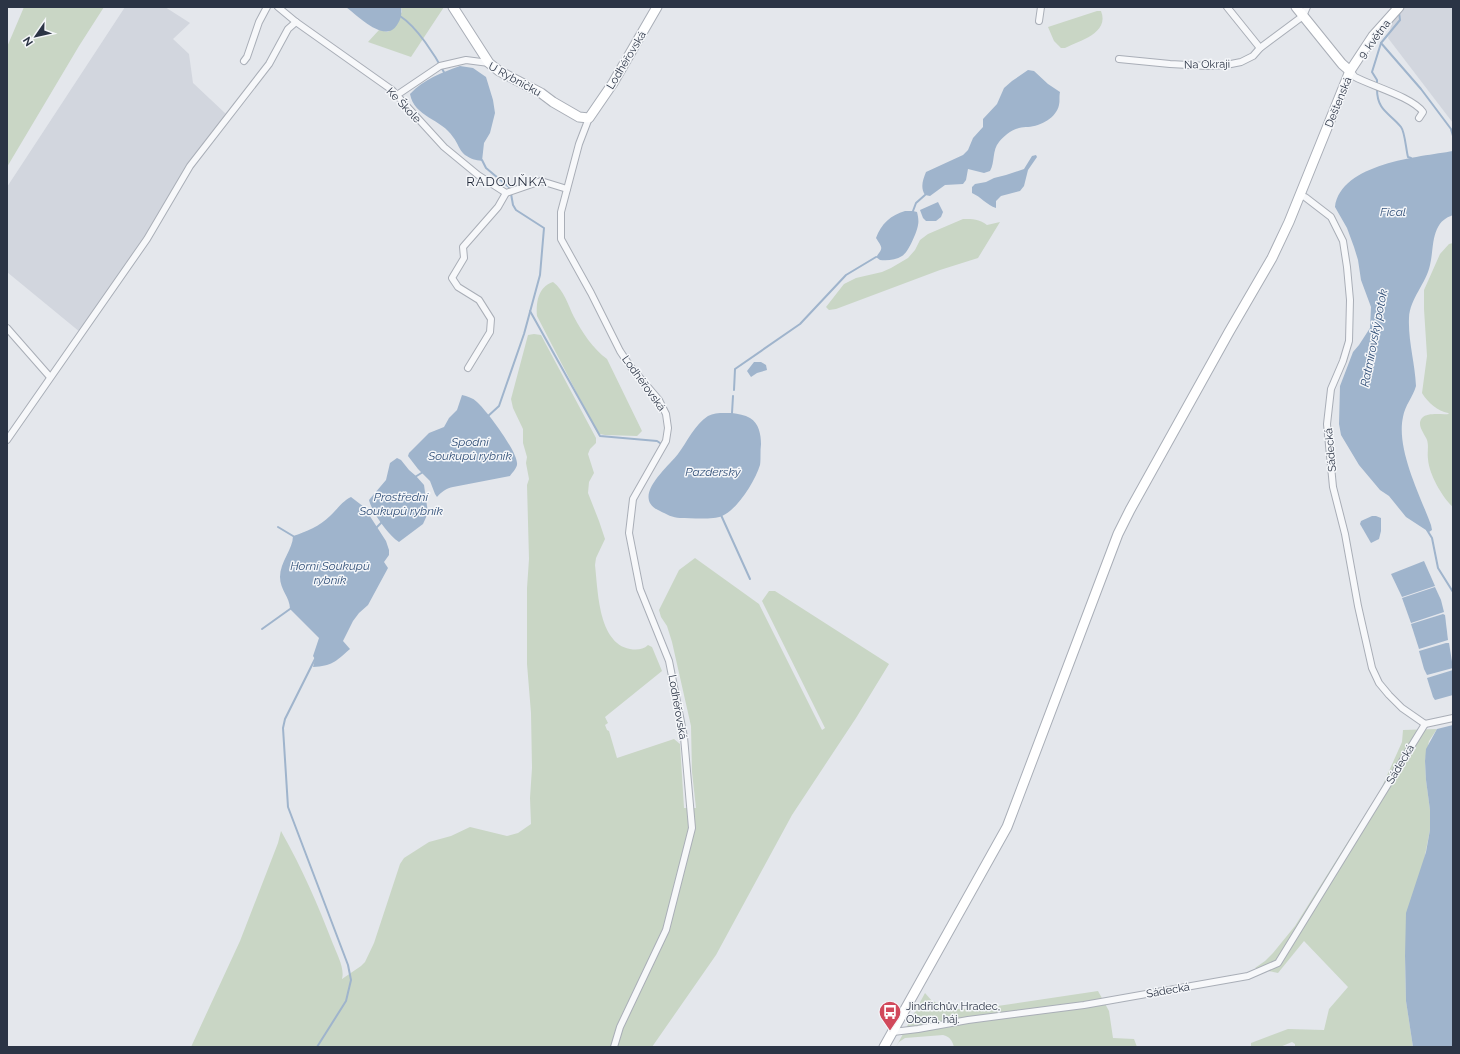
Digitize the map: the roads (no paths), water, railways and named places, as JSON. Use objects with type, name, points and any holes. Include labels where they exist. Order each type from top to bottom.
[{"type":"main road","points":[[453,7],[488,63]]},
{"type":"main road","name":"Lodhéřovská","points":[[589,118],[613,84],[657,7]]},
{"type":"main road","points":[[1296,7],[1342,64],[1350,71]]},
{"type":"main road","name":"9. května","points":[[1350,71],[1373,36],[1399,7]]},
{"type":"main road","name":"U Rybníčku","points":[[488,63],[541,93],[553,102],[579,117],[589,118]]},
{"type":"main road","name":"Deštenská","points":[[884,1047],[1007,827],[1118,534],[1229,332],[1272,258],[1350,71]]},
{"type":"street","points":[[244,61],[247,57],[259,22],[267,7]]},
{"type":"street","name":"Ke Škole","points":[[278,7],[296,22],[392,90],[444,147],[478,175],[506,193]]},
{"type":"street","points":[[1039,21],[1041,7]]},
{"type":"street","points":[[1227,7],[1260,48]]},
{"type":"street","points":[[1303,16],[1308,7]]},
{"type":"street","name":"Na Okraji","points":[[1119,59],[1207,66],[1226,65],[1241,62],[1253,56],[1260,48],[1303,16]]},
{"type":"street","points":[[7,440],[147,239],[190,166],[269,64],[288,29],[296,22]]},
{"type":"street","name":"U Rybníčku","points":[[397,95],[440,66],[466,60],[488,63]]},
{"type":"street","name":"Deštenská","points":[[1350,71],[1355,77],[1401,97],[1420,108],[1423,112],[1419,118]]},
{"type":"street","name":"Lodhéřovská","points":[[589,118],[579,144],[561,212],[561,239],[620,350],[630,366],[659,400],[666,414],[668,428],[666,441],[633,499],[629,533],[640,589],[669,661],[684,738],[692,828],[666,930],[620,1027],[614,1047]]},
{"type":"street","points":[[468,368],[490,332],[491,319],[479,300],[458,287],[452,278],[464,258],[463,247],[498,207],[506,193],[541,181],[567,189]]},
{"type":"street","name":"Sádecká","points":[[893,1032],[918,1030],[968,1020],[1084,1005],[1248,976],[1278,963],[1425,724],[1402,708],[1389,695],[1379,683],[1372,668],[1358,606],[1345,534],[1333,487],[1328,424],[1331,389],[1343,361],[1349,341],[1350,300],[1343,241],[1331,216],[1305,197],[1299,195]]},
{"type":"street","points":[[7,328],[50,377]]},
{"type":"street","points":[[1425,724],[1453,718]]},
{"type":"water","points":[[346,7],[401,7],[401,14],[397,25],[392,30],[386,31],[379,30],[364,22]]},
{"type":"water","points":[[460,66],[473,68],[486,77],[493,100],[495,113],[490,133],[484,143],[482,161],[465,155],[448,131],[417,108],[410,94],[427,80]]},
{"type":"water","points":[[1028,70],[1034,71],[1048,84],[1060,92],[1059,105],[1055,114],[1043,123],[1022,127],[1005,135],[997,145],[990,171],[984,173],[968,169],[966,180],[963,184],[945,185],[930,196],[925,195],[922,186],[926,172],[963,155],[968,150],[973,138],[983,127],[983,119],[997,104],[1004,88]]},
{"type":"water","name":"Fical","points":[[1453,151],[1453,215],[1444,220],[1437,229],[1434,237],[1428,272],[1412,304],[1409,318],[1416,386],[1403,417],[1403,443],[1410,472],[1431,525],[1432,530],[1429,532],[1406,517],[1389,496],[1380,490],[1359,465],[1341,435],[1339,424],[1340,386],[1353,352],[1370,328],[1371,307],[1361,280],[1358,260],[1354,247],[1347,228],[1335,207],[1340,192],[1351,181],[1366,172],[1402,160]]},
{"type":"water","points":[[1036,155],[1037,157],[1028,170],[1024,186],[1020,191],[1001,196],[996,201],[996,208],[972,193],[972,187],[975,184],[986,182],[1024,169],[1032,156]]},
{"type":"water","points":[[938,202],[943,212],[941,217],[936,221],[926,221],[920,210]]},
{"type":"water","points":[[905,211],[917,212],[918,225],[912,242],[907,251],[900,257],[891,260],[880,260],[876,257],[881,249],[876,238],[878,233],[887,221],[895,215]]},
{"type":"water","points":[[754,362],[761,362],[766,365],[767,370],[757,373],[751,377],[747,371]]},
{"type":"water","name":"Spodní Soukupů rybník","points":[[462,395],[470,397],[487,414],[508,442],[513,451],[517,465],[510,476],[444,490],[437,497],[430,481],[408,456],[409,453],[429,433],[444,427],[449,418],[457,410]]},
{"type":"water","name":"Pazderský","points":[[732,413],[746,416],[753,420],[759,430],[761,441],[760,465],[758,471],[740,501],[722,516],[708,518],[680,518],[670,516],[652,505],[649,499],[650,491],[654,483],[678,454],[703,419],[714,414]]},
{"type":"water","name":"Prostřední Soukupů rybník","points":[[397,458],[401,460],[424,485],[428,513],[423,524],[399,542],[381,523],[373,511],[369,500],[386,480],[390,463]]},
{"type":"water","name":"Horní Soukupů rybník","points":[[351,497],[364,507],[386,541],[389,555],[384,562],[388,568],[368,605],[353,621],[343,641],[350,649],[341,657],[325,666],[313,667],[315,659],[313,656],[319,638],[290,609],[290,605],[280,582],[282,566],[291,546],[293,536],[308,531],[322,523],[333,514],[344,501]]},
{"type":"water","points":[[1372,516],[1381,518],[1381,531],[1379,539],[1371,543],[1360,524],[1361,521]]},
{"type":"water","points":[[1424,561],[1435,586],[1402,597],[1391,574]]},
{"type":"water","points":[[1435,587],[1441,600],[1444,612],[1411,623],[1402,598]]},
{"type":"water","points":[[1443,614],[1445,615],[1448,640],[1419,649],[1411,624]]},
{"type":"water","points":[[1449,643],[1453,668],[1427,675],[1419,651]]},
{"type":"water","points":[[1453,670],[1453,695],[1435,700],[1427,678]]},
{"type":"water","points":[[1453,725],[1453,1047],[1413,1047],[1406,1001],[1406,913],[1426,852],[1430,830],[1430,810],[1425,761],[1426,749],[1437,729]]},
{"type":"waterway","name":"Ratmírovský potok","points":[[1399,12],[1400,20],[1381,43],[1421,89],[1451,129],[1453,136]]},
{"type":"waterway","points":[[400,16],[419,34],[431,50],[445,74]]},
{"type":"waterway","points":[[1377,84],[1377,80],[1372,72],[1381,43]]},
{"type":"waterway","points":[[1377,89],[1379,102],[1382,107],[1402,129],[1408,157],[1411,158]]},
{"type":"waterway","points":[[482,160],[486,168],[510,188],[513,205],[516,210],[544,228],[540,275],[524,334],[499,406],[487,417]]},
{"type":"waterway","points":[[913,211],[916,203],[925,195]]},
{"type":"waterway","points":[[734,390],[735,369],[800,324],[846,275],[876,257]]},
{"type":"waterway","points":[[530,311],[600,436],[657,441],[660,443]]},
{"type":"waterway","points":[[732,413],[733,396]]},
{"type":"waterway","points":[[415,477],[423,472]]},
{"type":"waterway","points":[[721,515],[750,579]]},
{"type":"waterway","points":[[376,528],[383,521]]},
{"type":"waterway","points":[[278,527],[293,536]]},
{"type":"waterway","name":"Ratmírovský potok","points":[[1427,530],[1432,538],[1438,568],[1453,592]]},
{"type":"waterway","points":[[262,629],[290,609]]},
{"type":"waterway","points":[[316,657],[285,719],[283,728],[288,807],[348,965],[351,980],[346,1001],[317,1047]]},
{"type":"place","name":"Jindřichův Hradec, Obora, háj.","points":[[890,1032]]},
{"type":"district","name":"RADOUŇKA","points":[[507,181]]}]
